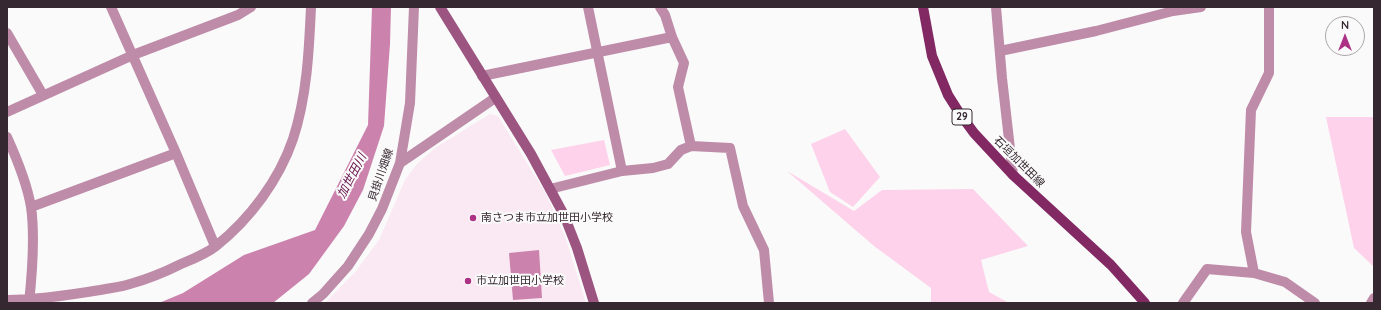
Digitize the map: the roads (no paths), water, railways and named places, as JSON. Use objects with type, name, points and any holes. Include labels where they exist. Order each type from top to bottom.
[{"type":"main road","name":"石垣加世田線","points":[[923,7],[932,56],[948,95],[974,133],[1013,175],[1111,265],[1145,303]]},
{"type":"street","points":[[111,7],[176,153],[215,246]]},
{"type":"street","points":[[7,112],[133,55],[238,15],[251,7]]},
{"type":"street","points":[[7,300],[29,301],[130,285],[188,261],[215,246],[248,216],[280,170],[293,138],[302,104],[308,63],[312,7]]},
{"type":"street","name":"貝掛川畑線","points":[[312,303],[348,266],[369,234],[382,209],[400,163],[410,103],[414,7]]},
{"type":"street","points":[[440,7],[531,154],[564,215],[577,248],[594,303]]},
{"type":"street","points":[[588,7],[622,171]]},
{"type":"street","points":[[660,7],[665,15],[672,37],[684,63],[678,87],[691,146]]},
{"type":"street","points":[[996,7],[1013,175]]},
{"type":"street","points":[[1000,51],[1096,31],[1173,11],[1201,7]]},
{"type":"street","points":[[1254,272],[1246,232],[1251,110],[1270,73],[1269,7]]},
{"type":"street","points":[[7,33],[42,95]]},
{"type":"street","points":[[482,76],[672,37]]},
{"type":"street","points":[[400,163],[495,98]]},
{"type":"street","points":[[7,137],[22,173],[31,207],[32,234],[29,301]]},
{"type":"street","points":[[550,189],[622,171],[653,168],[668,164],[681,150],[691,146],[730,148],[743,206],[764,250],[769,303]]},
{"type":"street","points":[[31,207],[176,153]]},
{"type":"street","points":[[1183,303],[1207,269],[1254,272],[1285,282],[1315,303]]},
{"type":"street","points":[[1371,303],[1374,298]]},
{"type":"water","name":"加世田川","points":[[372,7],[391,7],[384,126],[363,190],[344,226],[309,274],[273,303],[159,303],[183,293],[244,255],[315,230],[368,125]]},
{"type":"water","points":[[539,250],[542,298],[513,300],[509,253]]},
{"type":"place","name":"南さつま市立加世田小学校","points":[[473,218]]},
{"type":"place","name":"市立加世田小学校","points":[[468,281]]}]
